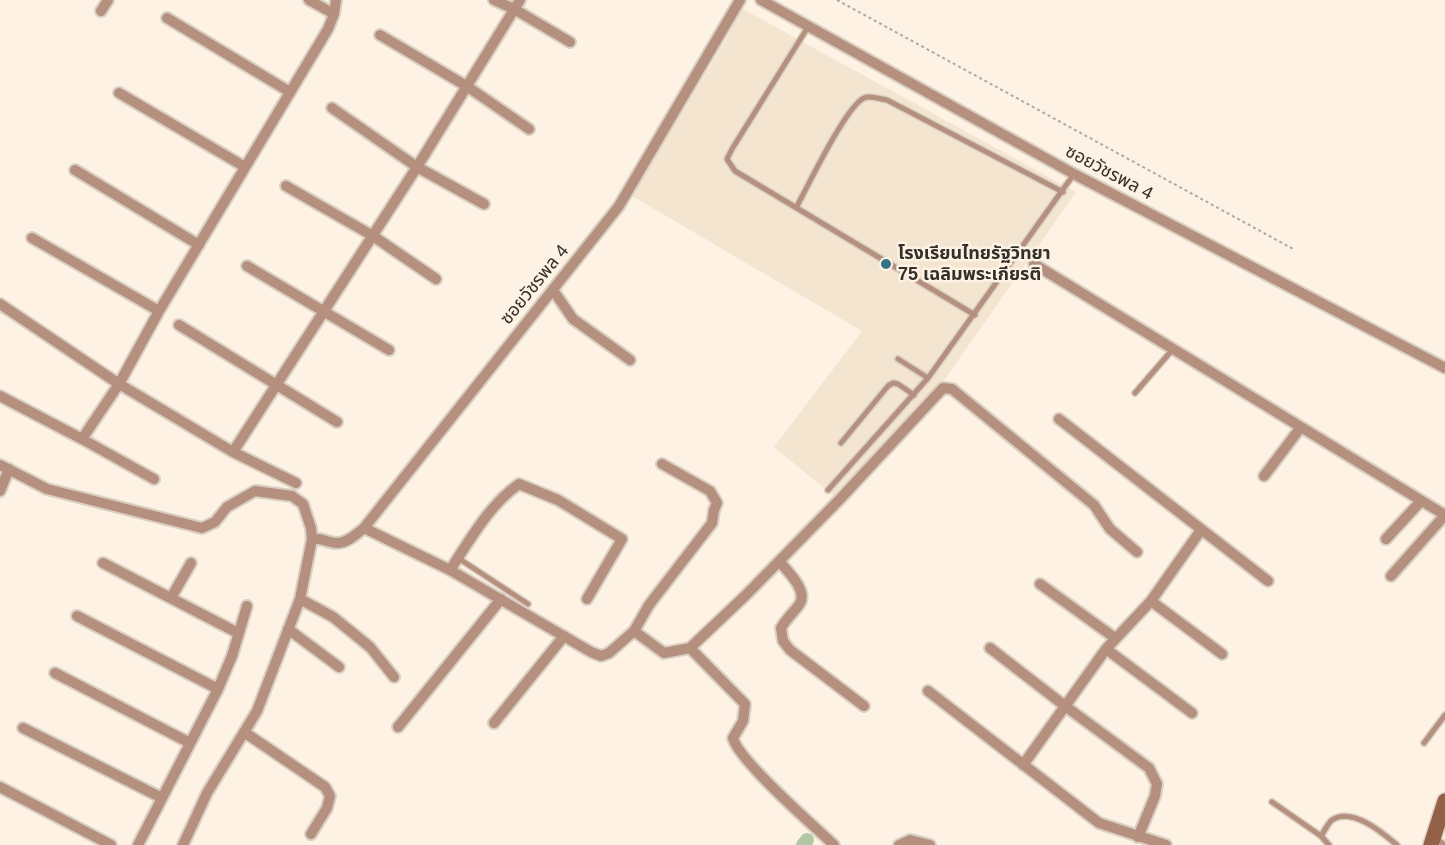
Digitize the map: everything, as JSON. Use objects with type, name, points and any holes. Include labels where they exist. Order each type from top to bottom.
[{"type":"street","points":[[101,11],[108,0]]},
{"type":"street","points":[[309,0],[334,14]]},
{"type":"street","points":[[82,439],[119,384],[159,311],[328,29],[336,0]]},
{"type":"street","points":[[494,0],[517,5],[570,42]]},
{"type":"street","name":"ซอยวัชรพล 4","points":[[312,539],[319,538],[338,543],[354,537],[364,528],[553,290],[619,206],[740,0]]},
{"type":"street","name":"ซอยวัชรพล 4","points":[[761,0],[1074,174],[1445,368]]},
{"type":"street","points":[[233,452],[277,387],[468,87],[517,5]]},
{"type":"street","points":[[167,18],[290,92]]},
{"type":"street","points":[[380,35],[468,87],[529,129]]},
{"type":"street","points":[[119,93],[245,167]]},
{"type":"street","points":[[332,108],[417,167],[484,204]]},
{"type":"street","points":[[75,170],[198,245]]},
{"type":"street","points":[[286,186],[373,236],[436,279]]},
{"type":"street","points":[[32,238],[159,311]]},
{"type":"street","points":[[1034,264],[1445,515],[1391,576]]},
{"type":"street","points":[[247,266],[389,350]]},
{"type":"street","points":[[553,290],[573,319],[630,360]]},
{"type":"street","points":[[0,304],[119,384],[233,452],[296,483]]},
{"type":"street","points":[[179,325],[337,422]]},
{"type":"street","points":[[634,631],[664,653],[690,648],[841,498],[939,390],[948,387],[1094,505],[1110,529],[1137,552]]},
{"type":"street","points":[[0,396],[154,479]]},
{"type":"street","points":[[1059,419],[1268,581]]},
{"type":"street","points":[[1264,476],[1301,427]]},
{"type":"street","points":[[364,528],[450,570],[601,656],[609,653],[634,631],[649,605],[712,523],[717,503],[710,491],[662,464]]},
{"type":"street","points":[[0,491],[4,467],[47,489],[201,528],[215,522],[227,507],[255,491],[292,496],[303,504],[312,539],[300,599],[256,711],[207,793],[183,845]]},
{"type":"street","points":[[450,570],[504,495],[519,484],[558,500],[621,539],[622,541],[587,599]]},
{"type":"street","points":[[1386,539],[1422,501]]},
{"type":"street","points":[[1023,765],[1115,638],[1151,601],[1202,530]]},
{"type":"street","points":[[780,561],[799,586],[802,595],[800,603],[781,628],[783,641],[790,650],[864,706]]},
{"type":"street","points":[[103,563],[238,633]]},
{"type":"street","points":[[171,598],[191,563]]},
{"type":"street","points":[[1040,584],[1115,638]]},
{"type":"street","points":[[300,599],[333,617],[370,647],[394,677]]},
{"type":"street","points":[[398,727],[501,599]]},
{"type":"street","points":[[1151,601],[1222,654]]},
{"type":"street","points":[[138,845],[218,689],[247,606]]},
{"type":"street","points":[[77,616],[218,689]]},
{"type":"street","points":[[288,630],[339,667]]},
{"type":"street","points":[[494,723],[564,636]]},
{"type":"street","points":[[690,648],[745,704],[743,721],[734,738],[735,746],[763,778],[834,845]]},
{"type":"street","points":[[990,648],[1149,768],[1157,784],[1155,796],[1138,837]]},
{"type":"street","points":[[1107,649],[1192,713]]},
{"type":"street","points":[[55,674],[190,743]]},
{"type":"street","points":[[928,691],[1099,823],[1166,845]]},
{"type":"street","points":[[23,728],[162,798]]},
{"type":"street","points":[[244,732],[325,787],[330,796],[327,808],[311,834]]},
{"type":"street","points":[[0,787],[111,845]]},
{"type":"street","points":[[1436,842],[1445,801]]},
{"type":"street","points":[[899,845],[910,840],[930,845]]},
{"type":"lane","points":[[808,26],[727,159],[735,171],[797,206],[975,315]]},
{"type":"lane","points":[[797,206],[848,114],[864,98],[871,97],[887,100],[1063,192]]},
{"type":"lane","points":[[828,490],[928,378],[1074,174]]},
{"type":"lane","points":[[1135,393],[1174,349]]},
{"type":"lane","points":[[898,359],[928,378]]},
{"type":"lane","points":[[841,443],[888,386],[893,383],[898,384],[914,395]]},
{"type":"lane","points":[[458,558],[528,604]]},
{"type":"lane","points":[[1424,743],[1445,715]]},
{"type":"lane","points":[[1272,802],[1321,836],[1329,845]]},
{"type":"lane","points":[[1321,836],[1332,820],[1342,817],[1353,818],[1375,826],[1397,845]]},
{"type":"path","points":[[837,0],[1295,250]]},
{"type":"shaded area","name":"โรงเรียนไทยรัฐวิทยา 75 เฉลิมพระเกียรติ","points":[[741,8],[1076,192],[945,379],[835,497],[774,447],[862,331],[632,196],[727,38]]},
{"type":"waterway","points":[[803,845],[807,840]]},
{"type":"place","name":"โรงเรียนไทยรัฐวิทยา 75 เฉลิมพระเกียรติ","points":[[886,264]]}]
